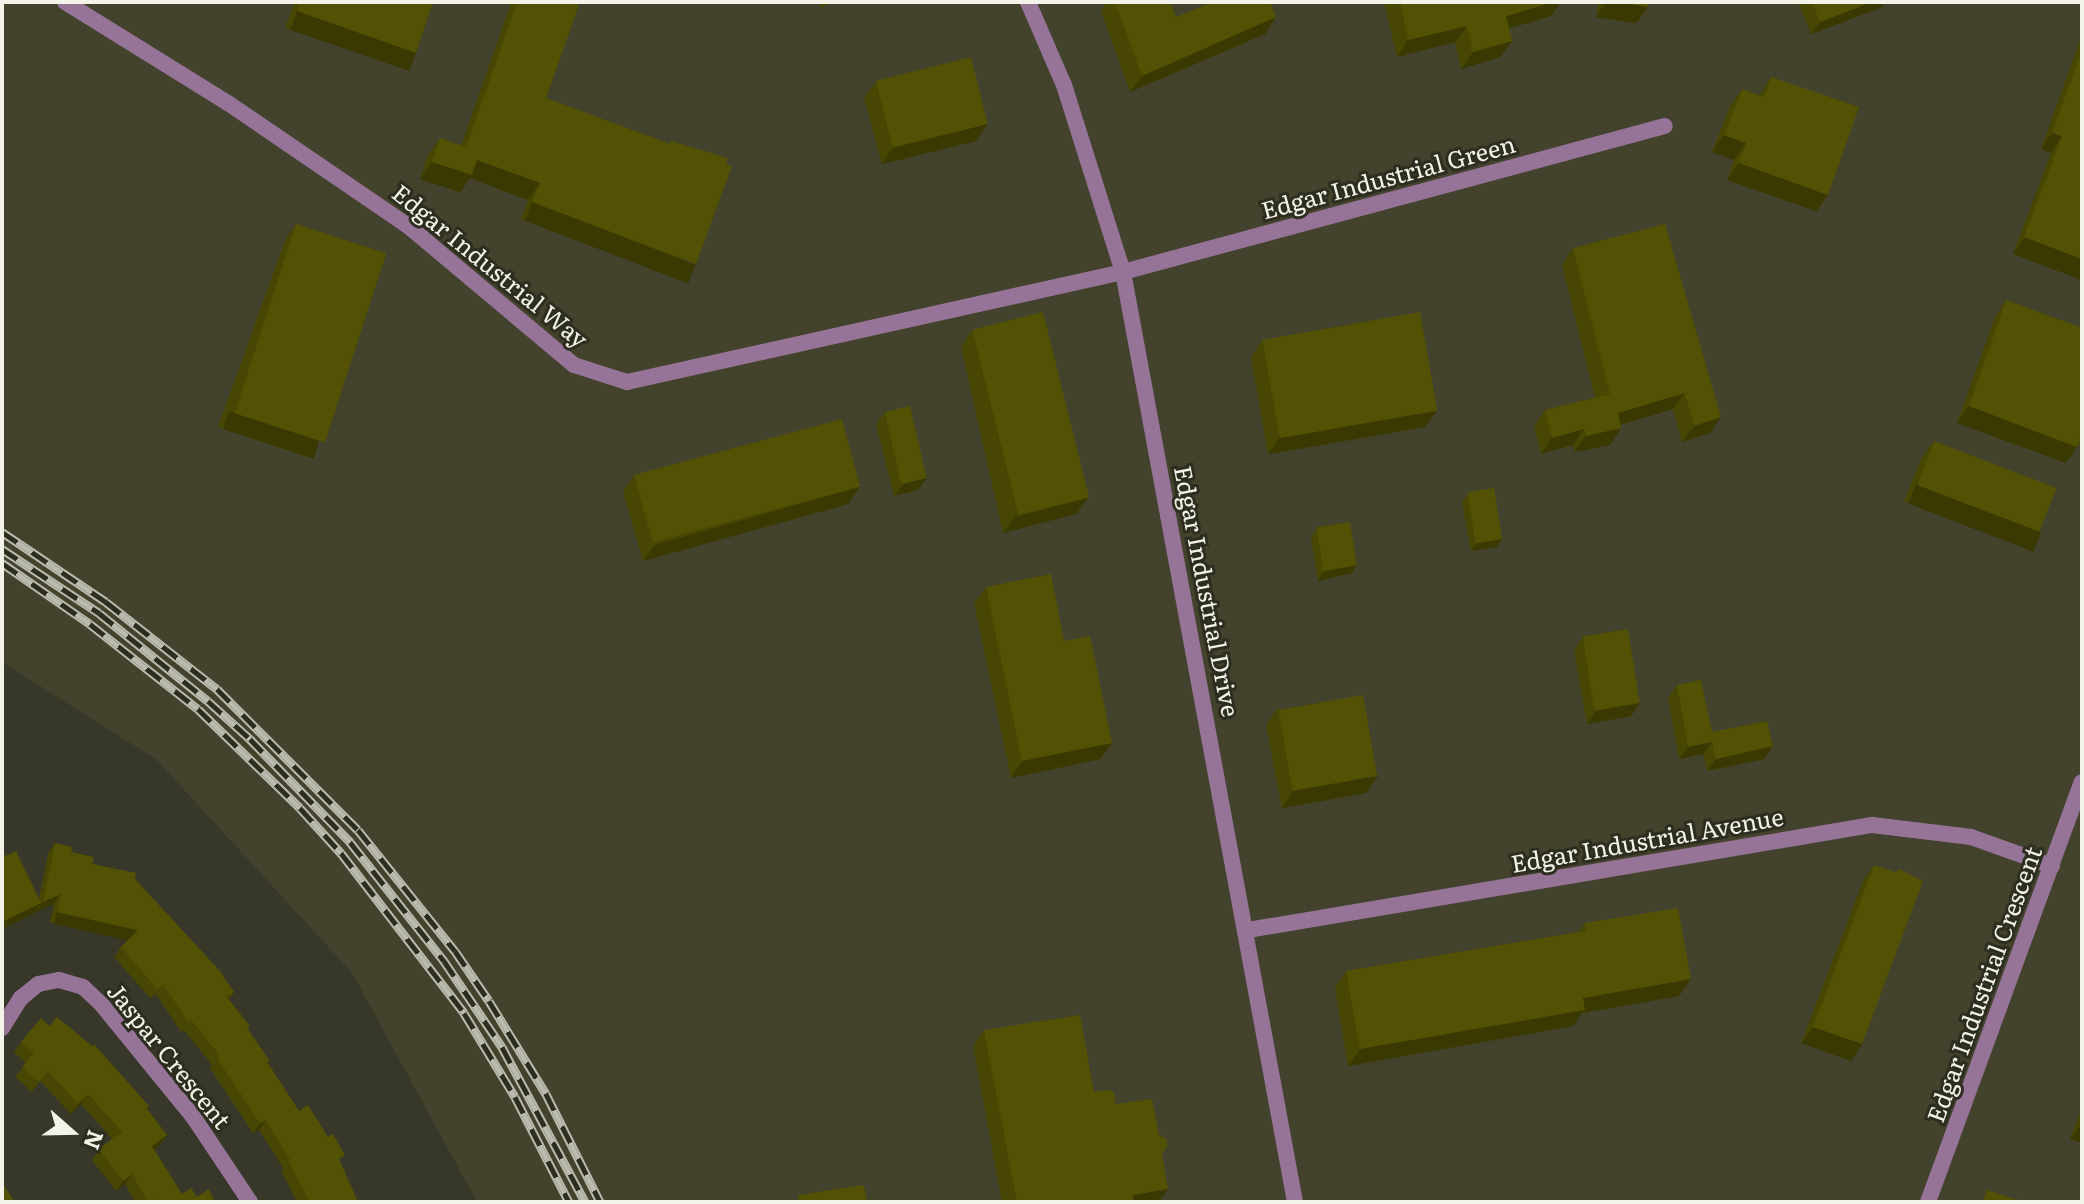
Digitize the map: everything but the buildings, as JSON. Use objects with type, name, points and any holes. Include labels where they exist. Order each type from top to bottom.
[{"type":"street","name":"Edgar Industrial Way","points":[[65,2],[228,103],[407,225],[574,365],[627,382],[1123,272]]},
{"type":"street","name":"Edgar Industrial Drive","points":[[1028,2],[1064,85],[1102,196],[1123,272],[1248,930],[1295,1202]]},
{"type":"street","name":"Edgar Industrial Green","points":[[1123,272],[1665,126]]},
{"type":"street","name":"Edgar Industrial Crescent","points":[[1928,1202],[2082,782]]},
{"type":"street","name":"Edgar Industrial Avenue","points":[[1248,930],[1872,825],[1971,837],[2052,866]]},
{"type":"street","name":"Jaspar Crescent","points":[[2,1028],[21,998],[38,984],[59,980],[83,987],[102,1005],[194,1118],[250,1202]]},
{"type":"shaded area","points":[[2,2],[2082,2],[2082,1202],[477,1202],[352,973],[157,760],[2,662]]},
{"type":"railway","points":[[2,532],[106,602],[217,689],[358,830],[455,951],[489,1001],[546,1094],[600,1202]]},
{"type":"railway","points":[[2,549],[99,613],[208,701],[250,739],[350,842],[444,961],[502,1047],[585,1202]]},
{"type":"railway","points":[[2,563],[90,624],[198,709],[300,808],[341,853],[464,1013],[515,1097],[569,1202]]}]
